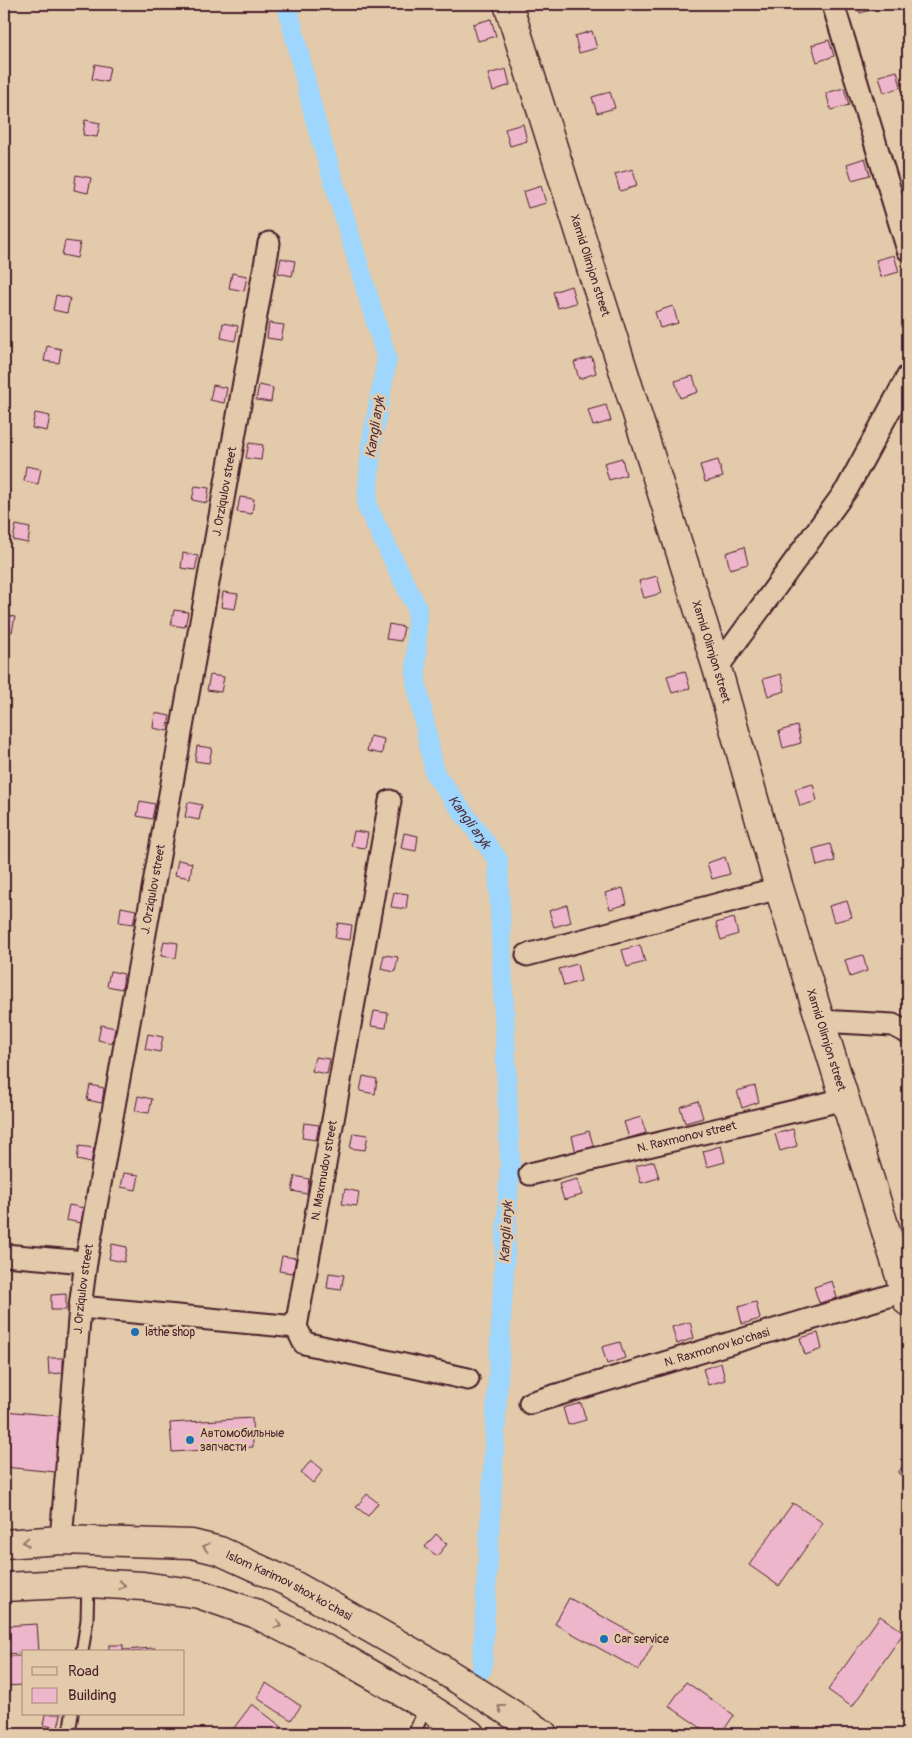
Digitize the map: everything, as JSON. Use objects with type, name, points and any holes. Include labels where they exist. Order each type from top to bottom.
[{"type":"main road","name":"Xamid Olimjon street","points":[[508,4],[718,668],[779,888],[907,1297]]},
{"type":"main road","name":"Islom Karimov shox ko'chasi","points":[[4,1544],[61,1540],[192,1544],[220,1551],[290,1583],[348,1615],[440,1668],[543,1734]]},
{"type":"main road","points":[[4,1587],[88,1583],[144,1586],[199,1594],[254,1613],[343,1658],[470,1734]]},
{"type":"street","points":[[832,4],[908,250]]},
{"type":"street","name":"J. Orziqulov street","points":[[61,1540],[80,1307],[86,1262],[268,243]]},
{"type":"street","points":[[718,668],[847,489],[908,376]]},
{"type":"street","name":"N. Maxmudov street","points":[[296,1327],[390,800]]},
{"type":"street","points":[[527,955],[779,888]]},
{"type":"street","points":[[820,1021],[893,1025],[908,1034]]},
{"type":"street","name":"N. Raxmonov street","points":[[530,1174],[845,1099]]},
{"type":"street","points":[[4,1255],[86,1262]]},
{"type":"street","name":"N. Raxmonov ko'chasi","points":[[530,1403],[907,1297]]},
{"type":"street","points":[[80,1307],[296,1327],[304,1342],[468,1379]]},
{"type":"lane","points":[[82,1650],[87,1620],[88,1583]]},
{"type":"lane","points":[[414,1734],[426,1706]]},
{"type":"lane","points":[[69,1734],[72,1716]]},
{"type":"building","points":[[857,4],[877,4],[878,8],[860,13]]},
{"type":"building","points":[[491,19],[496,36],[478,41],[473,24]]},
{"type":"building","points":[[592,31],[597,48],[579,53],[575,36]]},
{"type":"building","points":[[829,40],[834,56],[817,62],[812,45]]},
{"type":"building","points":[[95,64],[110,67],[107,82],[92,79]]},
{"type":"building","points":[[506,69],[510,85],[493,91],[488,74]]},
{"type":"building","points":[[897,71],[901,87],[884,93],[879,76]]},
{"type":"building","points":[[844,88],[849,105],[831,110],[826,93]]},
{"type":"building","points":[[610,92],[615,108],[597,113],[592,97]]},
{"type":"building","points":[[85,120],[100,123],[97,137],[83,135]]},
{"type":"building","points":[[523,124],[527,141],[510,146],[505,129]]},
{"type":"building","points":[[865,158],[870,175],[852,180],[847,164]]},
{"type":"building","points":[[633,169],[637,186],[620,191],[615,174]]},
{"type":"building","points":[[76,175],[91,178],[88,193],[74,190]]},
{"type":"building","points":[[541,186],[546,203],[528,208],[523,192]]},
{"type":"building","points":[[65,241],[80,243],[77,258],[62,255]]},
{"type":"building","points":[[894,255],[899,272],[881,277],[876,260]]},
{"type":"building","points":[[281,258],[295,261],[292,276],[278,273]]},
{"type":"building","points":[[232,273],[247,276],[244,291],[229,288]]},
{"type":"building","points":[[571,286],[576,303],[558,308],[553,292]]},
{"type":"building","points":[[56,295],[70,298],[67,313],[53,310]]},
{"type":"building","points":[[673,306],[678,323],[660,328],[655,312]]},
{"type":"building","points":[[223,323],[238,326],[235,341],[221,338]]},
{"type":"building","points":[[269,323],[284,325],[281,340],[267,338]]},
{"type":"building","points":[[47,346],[61,349],[59,363],[44,361]]},
{"type":"building","points":[[592,357],[596,373],[579,379],[574,362]]},
{"type":"building","points":[[693,376],[698,392],[680,398],[675,381]]},
{"type":"building","points":[[213,385],[227,388],[224,403],[210,400]]},
{"type":"building","points":[[259,385],[273,388],[271,402],[256,400]]},
{"type":"building","points":[[606,405],[611,421],[593,426],[588,410]]},
{"type":"building","points":[[35,413],[50,416],[47,431],[32,428]]},
{"type":"building","points":[[249,443],[263,445],[261,460],[246,458]]},
{"type":"building","points":[[622,458],[626,475],[609,480],[604,463]]},
{"type":"building","points":[[718,460],[723,477],[705,482],[700,465]]},
{"type":"building","points":[[26,466],[41,469],[38,484],[24,481]]},
{"type":"building","points":[[195,486],[209,488],[207,503],[192,500]]},
{"type":"building","points":[[240,497],[254,499],[252,514],[237,512]]},
{"type":"building","points":[[16,525],[30,528],[28,543],[13,540]]},
{"type":"building","points":[[744,547],[748,564],[730,569],[726,553]]},
{"type":"building","points":[[183,553],[198,556],[195,570],[181,568]]},
{"type":"building","points":[[657,576],[662,593],[644,598],[639,581]]},
{"type":"building","points":[[223,592],[238,594],[235,609],[221,607]]},
{"type":"building","points":[[174,610],[188,612],[185,627],[171,625]]},
{"type":"building","points":[[4,615],[15,617],[12,632],[4,630]]},
{"type":"building","points":[[389,624],[404,627],[401,641],[386,639]]},
{"type":"building","points":[[685,671],[690,688],[672,693],[667,676]]},
{"type":"building","points":[[781,674],[785,691],[768,696],[763,679]]},
{"type":"building","points":[[210,675],[224,677],[221,692],[207,690]]},
{"type":"building","points":[[155,713],[170,716],[167,731],[153,728]]},
{"type":"building","points":[[797,726],[801,743],[783,748],[779,731]]},
{"type":"building","points":[[370,736],[384,739],[382,754],[367,751]]},
{"type":"building","points":[[197,746],[212,748],[209,763],[195,761]]},
{"type":"building","points":[[813,784],[817,801],[800,806],[795,789]]},
{"type":"building","points":[[140,801],[155,804],[152,819],[137,816]]},
{"type":"building","points":[[188,802],[202,805],[199,820],[185,817]]},
{"type":"building","points":[[354,831],[368,833],[365,848],[351,846]]},
{"type":"building","points":[[404,833],[418,836],[416,851],[401,848]]},
{"type":"building","points":[[830,844],[835,861],[817,866],[813,849]]},
{"type":"building","points":[[725,857],[730,874],[712,879],[707,863]]},
{"type":"building","points":[[178,860],[192,863],[190,878],[175,875]]},
{"type":"building","points":[[623,888],[627,904],[610,909],[605,893]]},
{"type":"building","points":[[394,892],[408,894],[406,909],[391,907]]},
{"type":"building","points":[[847,901],[852,917],[834,922],[829,906]]},
{"type":"building","points":[[567,905],[571,922],[554,927],[549,911]]},
{"type":"building","points":[[121,907],[136,910],[133,924],[119,922]]},
{"type":"building","points":[[734,918],[738,934],[721,940],[716,923]]},
{"type":"building","points":[[338,923],[352,925],[350,940],[335,938]]},
{"type":"building","points":[[164,941],[178,943],[176,958],[161,956]]},
{"type":"building","points":[[640,945],[645,962],[627,967],[622,950]]},
{"type":"building","points":[[384,955],[398,957],[395,972],[381,969]]},
{"type":"building","points":[[863,955],[867,971],[850,977],[845,960]]},
{"type":"building","points":[[577,964],[581,981],[564,986],[559,969]]},
{"type":"building","points":[[110,971],[124,974],[122,989],[107,986]]},
{"type":"building","points":[[374,1011],[388,1013],[386,1028],[371,1026]]},
{"type":"building","points":[[101,1025],[115,1028],[112,1043],[98,1040]]},
{"type":"building","points":[[148,1034],[163,1037],[160,1052],[145,1049]]},
{"type":"building","points":[[315,1057],[330,1059],[327,1074],[312,1071]]},
{"type":"building","points":[[363,1076],[377,1079],[375,1094],[360,1091]]},
{"type":"building","points":[[90,1085],[104,1088],[102,1103],[87,1100]]},
{"type":"building","points":[[755,1086],[759,1102],[742,1108],[737,1091]]},
{"type":"building","points":[[138,1096],[152,1099],[149,1113],[135,1111]]},
{"type":"building","points":[[698,1101],[703,1118],[685,1123],[680,1107]]},
{"type":"building","points":[[641,1117],[646,1133],[629,1138],[624,1122]]},
{"type":"building","points":[[304,1123],[319,1125],[316,1140],[302,1138]]},
{"type":"building","points":[[793,1129],[797,1146],[780,1151],[775,1134]]},
{"type":"building","points":[[589,1131],[594,1148],[576,1153],[572,1136]]},
{"type":"building","points":[[353,1133],[368,1135],[365,1150],[350,1148]]},
{"type":"building","points":[[79,1146],[94,1148],[91,1163],[77,1160]]},
{"type":"building","points":[[721,1146],[725,1162],[707,1167],[703,1151]]},
{"type":"building","points":[[654,1161],[659,1178],[641,1183],[636,1166]]},
{"type":"building","points":[[124,1173],[139,1175],[136,1190],[121,1187]]},
{"type":"building","points":[[295,1176],[309,1179],[307,1194],[292,1191]]},
{"type":"building","points":[[577,1179],[582,1195],[564,1200],[559,1184]]},
{"type":"building","points":[[345,1189],[359,1192],[357,1206],[342,1204]]},
{"type":"building","points":[[69,1205],[84,1208],[81,1223],[66,1220]]},
{"type":"building","points":[[112,1244],[127,1247],[124,1262],[109,1259]]},
{"type":"building","points":[[282,1256],[296,1258],[293,1273],[279,1271]]},
{"type":"building","points":[[329,1273],[344,1275],[341,1290],[327,1288]]},
{"type":"building","points":[[832,1281],[837,1298],[819,1303],[814,1287]]},
{"type":"building","points":[[66,1294],[66,1310],[51,1310],[51,1295]]},
{"type":"building","points":[[756,1302],[760,1319],[742,1324],[738,1307]]},
{"type":"building","points":[[690,1322],[694,1338],[677,1344],[672,1327]]},
{"type":"building","points":[[818,1333],[822,1349],[805,1355],[800,1338]]},
{"type":"building","points":[[620,1342],[625,1358],[607,1364],[602,1347]]},
{"type":"building","points":[[48,1358],[63,1358],[63,1373],[49,1374]]},
{"type":"building","points":[[721,1363],[725,1380],[708,1385],[703,1369]]},
{"type":"building","points":[[581,1403],[586,1420],[568,1425],[563,1408]]},
{"type":"building","points":[[4,1411],[60,1416],[56,1472],[4,1467]]},
{"type":"building","points":[[252,1418],[253,1447],[172,1452],[170,1423]]},
{"type":"building","points":[[908,1458],[908,1480],[898,1473]]},
{"type":"building","points":[[311,1460],[323,1470],[313,1483],[301,1473]]},
{"type":"building","points":[[367,1494],[378,1503],[368,1516],[356,1507]]},
{"type":"building","points":[[793,1503],[823,1523],[779,1586],[749,1565]]},
{"type":"building","points":[[436,1534],[447,1544],[437,1556],[425,1547]]},
{"type":"building","points":[[569,1598],[653,1644],[639,1670],[555,1624]]},
{"type":"building","points":[[880,1616],[904,1632],[852,1707],[828,1690]]},
{"type":"building","points":[[37,1624],[39,1650],[22,1650],[22,1653],[4,1654],[4,1626]]},
{"type":"building","points":[[109,1645],[123,1645],[123,1650],[109,1650]]},
{"type":"building","points":[[155,1648],[155,1650],[123,1650]]},
{"type":"building","points":[[4,1656],[22,1656],[22,1685],[4,1686]]},
{"type":"building","points":[[686,1682],[734,1715],[721,1734],[710,1734],[669,1706]]},
{"type":"building","points":[[266,1683],[301,1706],[291,1720],[257,1698]]},
{"type":"building","points":[[252,1704],[291,1734],[230,1733]]},
{"type":"building","points":[[45,1716],[61,1716],[58,1728],[43,1725]]},
{"type":"waterway","name":"Kangli aryk","points":[[287,4],[315,119],[387,359],[371,446],[367,506],[417,608],[416,681],[435,774],[498,860],[510,1162],[482,1669]]},
{"type":"place","name":"lathe shop","points":[[135,1332]]},
{"type":"place","name":"Автомобильные запчасти","points":[[190,1440]]},
{"type":"place","name":"Car service","points":[[604,1639]]}]
